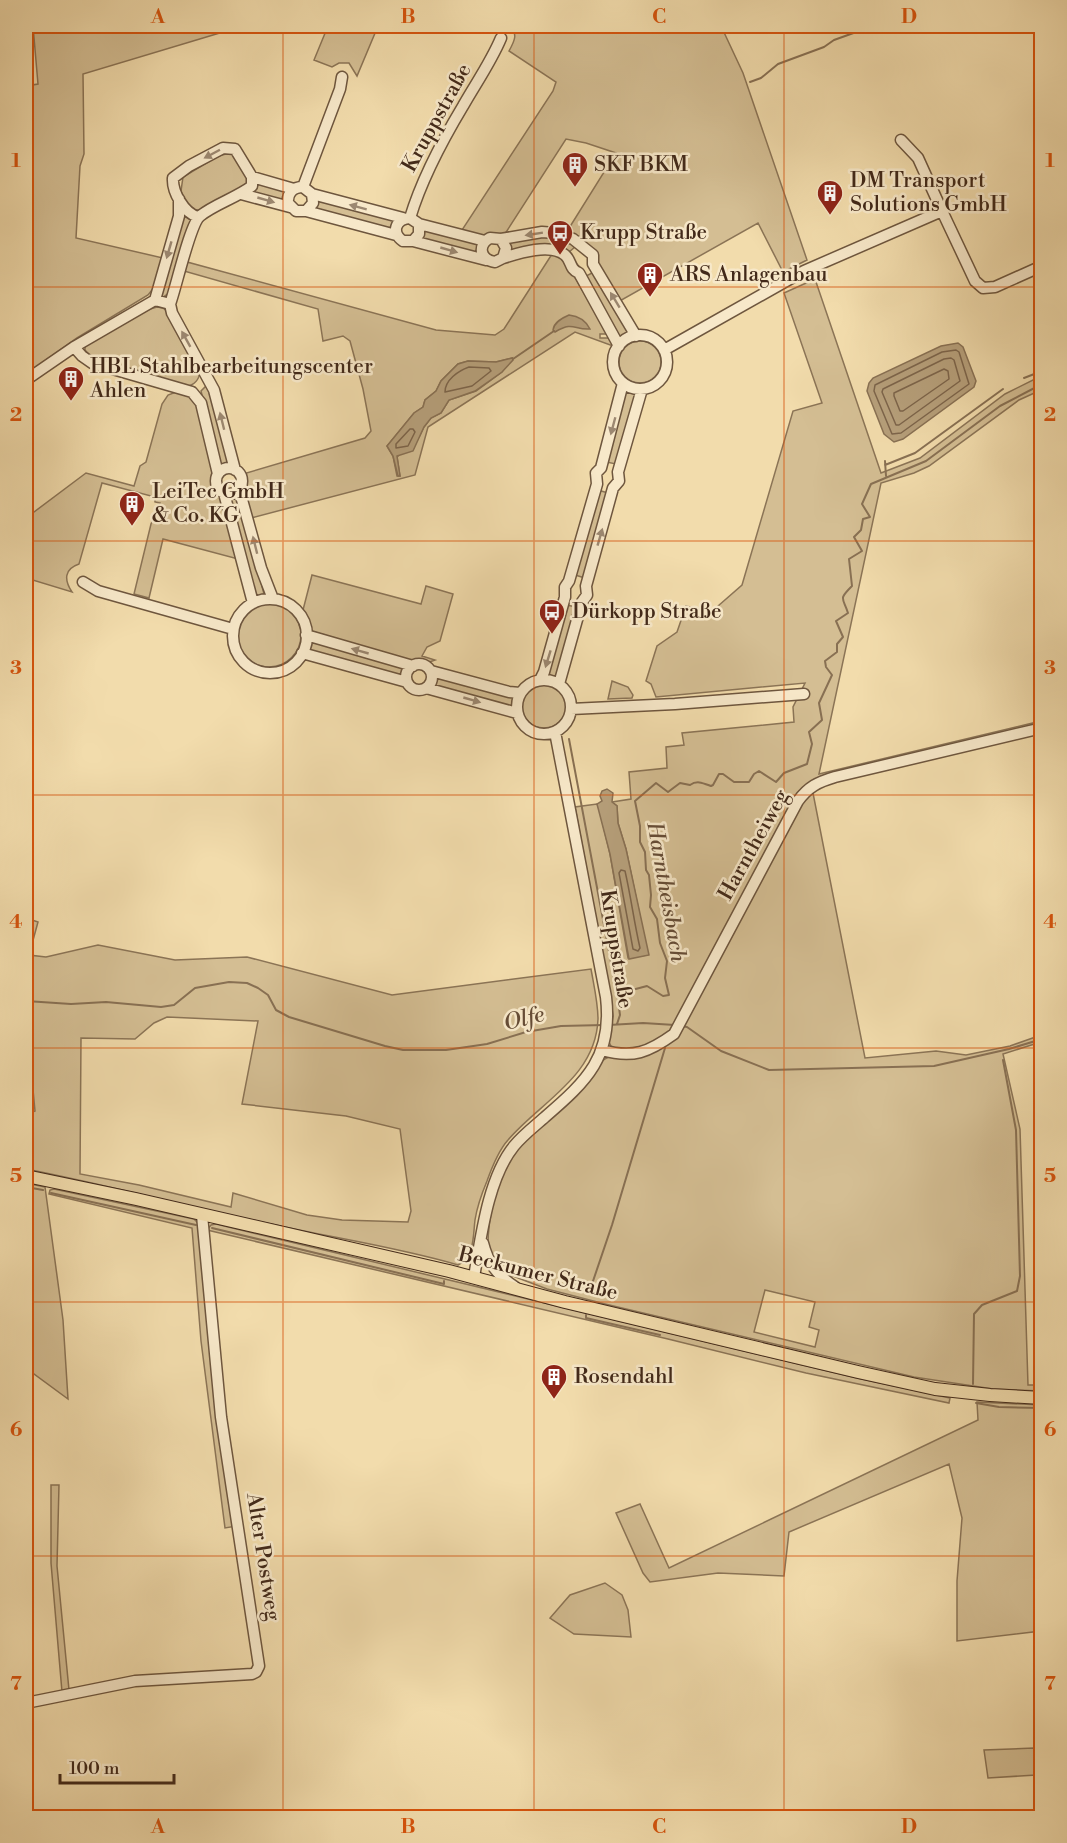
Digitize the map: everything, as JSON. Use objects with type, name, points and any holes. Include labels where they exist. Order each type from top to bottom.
[{"type":"main road","name":"Beckumer Straße","points":[[26,1176],[474,1277],[935,1389],[1041,1398]]},
{"type":"street","name":"Kruppstraße","points":[[413,241],[420,234],[411,220],[423,181],[437,152],[494,56],[501,38]]},
{"type":"street","points":[[290,207],[288,196],[303,190],[340,89],[342,77]]},
{"type":"street","points":[[901,140],[918,158],[975,281],[983,288],[995,287],[1041,266]]},
{"type":"street","points":[[198,217],[188,212],[179,199],[172,183],[174,176],[223,148],[231,147],[237,151],[252,177],[252,186],[198,217],[170,304],[172,313],[214,390],[236,470],[241,476],[239,489],[261,568],[273,599]]},
{"type":"street","points":[[252,177],[484,242]]},
{"type":"street","points":[[303,190],[312,203],[306,211]]},
{"type":"street","points":[[241,194],[290,207],[296,212],[306,211],[396,235],[403,241],[413,241],[495,262],[503,258],[549,250],[561,253],[569,260],[571,268],[579,273],[619,346]]},
{"type":"street","points":[[26,381],[74,347],[155,300],[179,216],[179,199]]},
{"type":"street","points":[[664,350],[804,271],[942,211]]},
{"type":"street","name":"Kruppstraße","points":[[396,235],[396,226],[411,220]]},
{"type":"street","points":[[486,260],[481,249],[484,242],[490,238],[501,239],[555,232],[573,239],[593,255],[593,264],[636,336]]},
{"type":"street","points":[[501,239],[506,248],[503,258]]},
{"type":"street","points":[[569,260],[574,251],[582,248]]},
{"type":"street","points":[[579,273],[588,272],[593,264]]},
{"type":"street","points":[[155,300],[170,304]]},
{"type":"street","points":[[636,336],[652,339],[664,350],[667,360],[660,380],[642,389],[623,383],[614,369],[615,353],[619,346],[627,339],[636,336]]},
{"type":"street","points":[[74,347],[92,363],[192,392],[201,403],[218,474],[216,485],[224,493],[253,603]]},
{"type":"street","points":[[192,392],[202,386],[206,373]]},
{"type":"street","points":[[540,680],[565,597],[565,587],[569,581],[597,483],[596,473],[601,468],[623,383]]},
{"type":"street","points":[[559,684],[582,602],[587,595],[586,586],[613,488],[619,481],[618,472],[642,389]]},
{"type":"street","points":[[601,468],[611,466],[618,472]]},
{"type":"street","points":[[218,474],[226,468],[236,470]]},
{"type":"street","points":[[597,483],[604,489],[613,488]]},
{"type":"street","points":[[224,493],[233,494],[239,489]]},
{"type":"street","points":[[569,581],[579,580],[586,586]]},
{"type":"street","points":[[83,582],[98,591],[233,629]]},
{"type":"street","points":[[565,597],[572,603],[582,602]]},
{"type":"street","points":[[273,599],[285,603],[297,612],[304,623],[306,635],[302,653],[293,664],[281,671],[261,672],[248,666],[238,656],[233,643],[233,629],[242,611],[253,603],[273,599]]},
{"type":"street","points":[[306,635],[413,666],[421,664],[431,671],[520,693]]},
{"type":"street","points":[[302,653],[408,682],[414,688],[426,688],[517,713]]},
{"type":"street","points":[[408,682],[407,673],[413,666]]},
{"type":"street","points":[[426,688],[432,680],[431,671]]},
{"type":"street","points":[[540,680],[551,680],[559,684],[569,695],[571,709],[569,718],[563,726],[552,733],[536,733],[528,729],[521,722],[517,713],[520,693],[526,686],[540,680]]},
{"type":"street","points":[[571,709],[804,694]]},
{"type":"street","name":"Harntheiweg","points":[[602,1050],[630,1055],[648,1051],[674,1034],[798,801],[809,788],[835,777],[1041,728]]},
{"type":"street","name":"Kruppstraße","points":[[474,1277],[482,1236],[500,1170],[514,1146],[574,1092],[590,1072],[602,1050],[607,1033],[608,1016],[582,865],[552,733]]},
{"type":"street","name":"Alter Postweg","points":[[26,1703],[135,1681],[252,1674],[259,1666],[221,1417],[202,1215]]},
{"type":"street","points":[[482,1236],[490,1265],[520,1290]]},
{"type":"shaded area","points":[[33,26],[243,26],[83,74],[84,154],[80,166],[76,238],[163,258],[156,285],[148,295],[77,338],[26,374],[26,86],[38,84]]},
{"type":"shaded area","points":[[328,26],[378,26],[357,76],[349,63],[339,63],[332,67],[314,60]]},
{"type":"shaded area","points":[[509,26],[721,26],[743,73],[807,260],[783,272],[758,223],[618,302],[596,265],[566,233],[616,153],[566,139],[503,237],[460,233],[553,91],[556,82],[509,51],[515,35]]},
{"type":"shaded area","points":[[234,154],[247,176],[247,184],[210,206],[202,209],[188,209],[181,191],[183,177],[218,156]]},
{"type":"shaded area","points":[[257,183],[286,190],[284,201],[251,192]]},
{"type":"shaded area","points":[[317,199],[395,220],[392,231],[314,209]]},
{"type":"shaded area","points":[[183,216],[192,219],[169,293],[163,297],[161,295]]},
{"type":"shaded area","points":[[424,229],[479,244],[479,255],[421,239]]},
{"type":"shaded area","points":[[553,235],[576,246],[568,253],[510,252],[509,241]]},
{"type":"shaded area","points":[[552,254],[563,257],[608,334],[600,334],[600,338],[614,338],[613,346],[575,332],[428,427],[415,475],[251,518],[242,488],[243,474],[365,438],[371,431],[350,341],[343,336],[323,341],[318,309],[184,271],[187,262],[436,330],[495,335],[504,329]],"holes":[[[512,358],[502,372],[476,391],[449,400],[441,413],[431,418],[419,437],[397,457],[400,476],[397,476],[393,456],[387,446],[458,364],[468,361],[496,362]]]},
{"type":"shaded area","points":[[594,272],[631,333],[621,339],[584,277]]},
{"type":"shaded area","points":[[815,279],[881,473],[920,458],[1005,394],[1041,376],[1041,390],[1019,400],[929,466],[881,483],[819,774],[1041,721],[1041,726],[812,788],[865,1058],[936,1051],[966,1055],[1010,1046],[1041,1035],[1041,1042],[1003,1054],[1020,1129],[1028,1385],[1041,1385],[1041,1391],[993,1389],[914,1377],[605,1304],[547,1289],[505,1273],[488,1252],[489,1226],[494,1199],[510,1161],[523,1143],[575,1096],[596,1067],[612,1056],[613,1050],[609,1042],[613,1016],[610,994],[575,807],[597,804],[599,808],[610,854],[628,958],[648,955],[626,849],[618,823],[617,806],[612,802],[631,799],[629,772],[667,768],[666,747],[684,745],[682,733],[794,722],[793,707],[805,683],[656,697],[651,684],[646,681],[657,646],[677,632],[686,606],[710,613],[742,585],[793,411],[822,403],[784,293]],"holes":[[[765,1290],[815,1302],[809,1327],[819,1330],[815,1347],[754,1332]]]},
{"type":"shaded area","points":[[157,307],[169,313],[200,369],[198,380],[189,386],[93,359],[85,350],[85,344]]},
{"type":"shaded area","points":[[640,341],[648,342],[655,347],[660,354],[660,370],[655,377],[648,382],[640,383],[632,382],[625,377],[620,370],[619,362],[620,354],[625,347],[632,342]]},
{"type":"shaded area","points":[[208,384],[230,464],[220,467],[201,391]]},
{"type":"shaded area","points":[[626,388],[637,391],[616,464],[606,462]]},
{"type":"shaded area","points":[[176,392],[190,395],[199,408],[215,476],[214,484],[221,493],[238,559],[163,539],[149,598],[134,594],[151,524],[160,503],[155,502],[155,497],[102,483],[79,564],[70,569],[67,575],[72,592],[26,578],[26,518],[86,473],[134,486],[140,466],[146,462],[162,404],[168,395]]},
{"type":"shaded area","points":[[598,490],[608,493],[585,578],[575,575]]},
{"type":"shaded area","points":[[238,494],[264,594],[253,597],[228,497]]},
{"type":"shaded area","points":[[312,575],[421,604],[426,586],[453,594],[440,641],[427,647],[422,656],[435,660],[427,663],[414,662],[311,631],[303,610]]},
{"type":"shaded area","points":[[269,603],[287,609],[295,617],[301,635],[295,653],[287,661],[269,667],[251,661],[243,653],[237,635],[243,617],[251,609]]},
{"type":"shaded area","points":[[566,605],[577,607],[557,678],[546,676]]},
{"type":"shaded area","points":[[309,640],[406,667],[404,677],[306,650]]},
{"type":"shaded area","points":[[436,675],[515,697],[514,708],[434,685]]},
{"type":"shaded area","points":[[612,681],[628,687],[633,695],[632,698],[608,699]]},
{"type":"shaded area","points":[[544,684],[553,685],[560,690],[565,697],[565,715],[560,722],[553,727],[544,728],[535,727],[528,722],[523,715],[522,706],[523,697],[528,690],[535,685]]},
{"type":"shaded area","points":[[26,918],[38,922],[29,955],[46,957],[98,945],[175,960],[247,957],[392,995],[591,969],[598,1019],[595,1039],[588,1057],[577,1073],[521,1126],[498,1154],[478,1205],[468,1257],[458,1265],[26,1169],[26,1115],[35,1111],[26,1015]],"holes":[[[167,1017],[258,1021],[242,1104],[346,1116],[400,1129],[411,1211],[408,1222],[342,1220],[307,1215],[233,1193],[231,1207],[139,1185],[80,1174],[81,1038],[135,1039],[154,1023]]]},
{"type":"shaded area","points":[[26,1183],[45,1187],[63,1320],[68,1399],[26,1368]]},
{"type":"shaded area","points":[[50,1190],[194,1219],[199,1224],[237,1526],[225,1528],[201,1341],[192,1228],[49,1194]]},
{"type":"shaded area","points":[[216,1224],[857,1378],[950,1398],[949,1403],[806,1373],[207,1230],[211,1225]]},
{"type":"shaded area","points":[[977,1402],[1041,1405],[1041,1631],[957,1641],[957,1581],[962,1518],[949,1464],[789,1532],[784,1576],[718,1573],[650,1582],[643,1573],[616,1513],[640,1504],[669,1568],[978,1420]]},
{"type":"shaded area","points":[[51,1485],[59,1485],[57,1566],[69,1690],[62,1692],[51,1563]]},
{"type":"shaded area","points":[[605,1583],[622,1595],[628,1610],[631,1637],[574,1634],[550,1618],[570,1595]]},
{"type":"shaded area","points":[[1034,1748],[1036,1775],[988,1778],[984,1750]]},
{"type":"water","points":[[569,315],[581,319],[590,329],[570,326],[555,332],[553,330],[557,323]]},
{"type":"water","points":[[958,343],[963,347],[976,381],[974,387],[903,439],[894,442],[884,434],[867,391],[869,383],[873,378],[941,346]]},
{"type":"water","points":[[512,358],[513,360],[502,372],[475,391],[449,400],[441,413],[431,418],[424,427],[413,451],[397,456],[400,476],[398,476],[393,456],[387,446],[414,413],[423,407],[425,400],[436,391],[441,381],[458,364],[468,361],[496,362]]},
{"type":"water","points":[[607,789],[613,793],[612,802],[617,806],[618,823],[626,849],[649,955],[629,959],[610,854],[597,804],[602,801],[600,796],[602,791]]},
{"type":"waterway","points":[[750,82],[761,78],[778,64],[873,26]]},
{"type":"waterway","points":[[513,359],[554,331]]},
{"type":"waterway","points":[[1024,378],[1042,371]]},
{"type":"waterway","name":"Harntheisbach","points":[[617,1024],[620,1015],[618,1000],[628,991],[647,986],[663,996],[669,995],[665,978],[667,961],[660,943],[657,919],[650,907],[649,875],[646,870],[645,852],[640,842],[640,826],[635,801],[656,783],[668,792],[680,783],[690,785],[700,783],[711,786],[719,774],[723,774],[734,782],[749,782],[759,771],[776,782],[784,773],[807,764],[812,744],[809,732],[822,720],[819,703],[832,675],[825,661],[837,652],[837,644],[843,637],[836,621],[848,613],[843,596],[852,586],[849,559],[862,551],[854,537],[861,530],[863,519],[870,517],[862,504],[871,484],[926,461],[1000,406],[1042,384]]},
{"type":"waterway","points":[[885,465],[915,453],[1003,389]]},
{"type":"waterway","points":[[885,461],[886,476]]},
{"type":"waterway","points":[[569,739],[618,999]]},
{"type":"waterway","name":"Olfe","points":[[26,1001],[71,1004],[106,1002],[161,1007],[174,1005],[195,988],[229,982],[247,983],[268,995],[276,1010],[289,1017],[403,1050],[446,1050],[487,1044],[526,1032],[561,1026],[604,1025]]},
{"type":"waterway","name":"Olfe","points":[[609,1025],[643,1023],[675,1025]]},
{"type":"waterway","name":"Olfe","points":[[681,1026],[687,1027],[721,1051],[769,1070],[934,1066],[1042,1039]]},
{"type":"waterway","points":[[591,1287],[665,1048]]},
{"type":"waterway","points":[[973,1384],[974,1314],[982,1305],[1017,1291],[1020,1276],[1016,1130],[1003,1060]]},
{"type":"waterway","points":[[26,1187],[43,1190]]},
{"type":"waterway","points":[[51,1193],[196,1225]]},
{"type":"waterway","points":[[212,1228],[444,1284],[444,1281]]},
{"type":"waterway","points":[[586,1315],[586,1318],[660,1335]]},
{"type":"waterway","points":[[976,1403],[999,1407],[1042,1408]]},
{"type":"place","name":"SKF BKM","points":[[575,188]]},
{"type":"place","name":"DM Transport Solutions GmbH","points":[[830,216]]},
{"type":"place","name":"Krupp Straße","points":[[560,256]]},
{"type":"place","name":"ARS Anlagenbau","points":[[650,298]]},
{"type":"place","name":"HBL Stahlbearbeitungscenter Ahlen","points":[[71,402]]},
{"type":"place","name":"LeiTec GmbH & Co. KG","points":[[132,527]]},
{"type":"place","name":"Dürkopp Straße","points":[[552,635]]},
{"type":"place","name":"Rosendahl","points":[[554,1400]]}]
